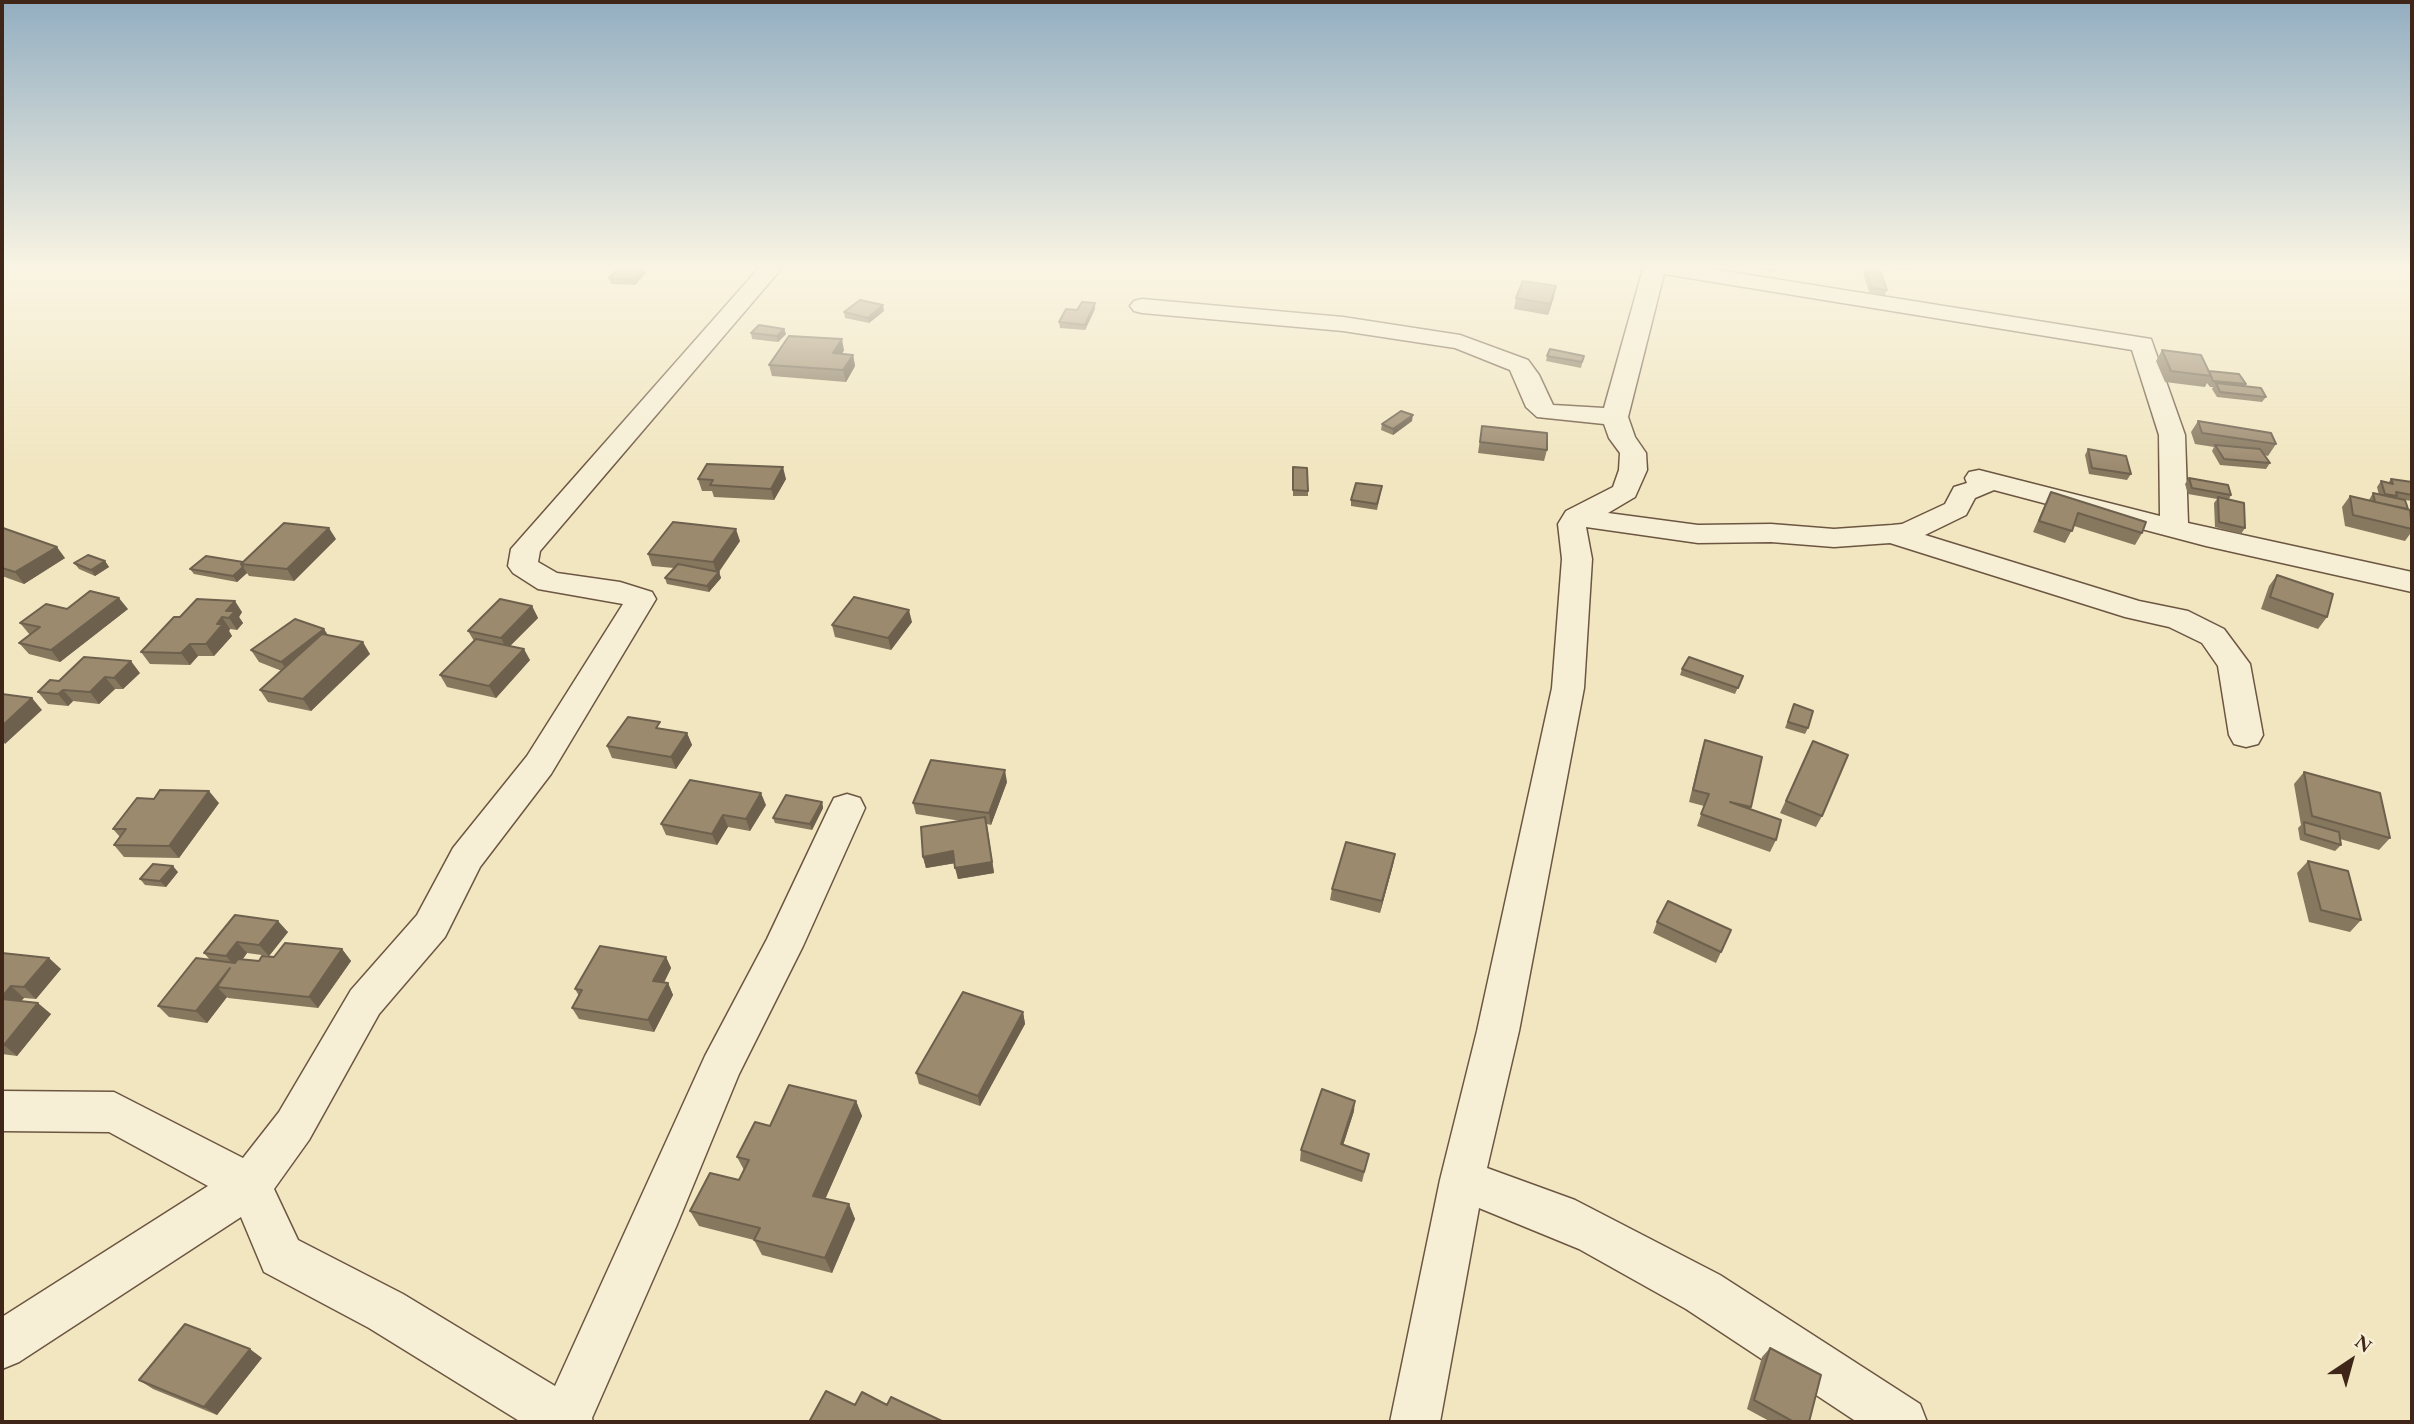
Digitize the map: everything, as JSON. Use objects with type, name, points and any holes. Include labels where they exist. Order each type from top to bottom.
[{"type":"street","points":[[2,1345],[250,1185],[294,1126],[365,1002],[431,926],[466,858],[539,765],[641,599],[620,592],[549,582],[523,566],[526,549],[712,335]]},
{"type":"street","points":[[1415,335],[1460,342],[1519,365],[1527,375],[1539,407],[1546,412],[1615,417]]},
{"type":"street","points":[[1415,1422],[1462,1180],[1498,1031],[1568,688],[1577,559],[1572,524],[1576,517],[1625,491],[1633,470],[1633,453],[1622,438],[1615,417],[1636,335]]},
{"type":"street","points":[[2088,335],[2142,344],[2172,435],[2174,529]]},
{"type":"street","points":[[1576,517],[1698,534],[1771,533],[1834,538],[1892,534],[1909,532],[1956,509],[1964,493],[1983,487],[1979,478],[2174,529],[2412,582]]},
{"type":"street","points":[[1892,534],[2123,606],[2177,618],[2213,636],[2234,663],[2246,735]]},
{"type":"street","points":[[2,1111],[114,1112],[250,1185],[281,1256],[386,1311],[567,1422],[720,1069],[783,946],[848,808]]},
{"type":"street","points":[[1462,1180],[1559,1216],[1631,1252],[1703,1292],[1902,1422]]},
{"type":"building","points":[[789,336],[842,339],[833,353],[853,355],[843,370],[769,365]]},
{"type":"building","points":[[1550,349],[1584,356],[1582,362],[1547,356]]},
{"type":"building","points":[[2162,350],[2201,355],[2211,376],[2171,371]]},
{"type":"building","points":[[2209,371],[2239,374],[2246,384],[2213,381]]},
{"type":"building","points":[[2216,383],[2261,388],[2266,397],[2220,392]]},
{"type":"building","points":[[1401,411],[1413,415],[1393,429],[1382,424]]},
{"type":"building","points":[[2198,421],[2271,433],[2276,444],[2202,433]]},
{"type":"building","points":[[1482,426],[1547,433],[1547,450],[1480,442]]},
{"type":"building","points":[[2215,445],[2260,449],[2270,463],[2224,459]]},
{"type":"building","points":[[2088,449],[2126,456],[2131,474],[2092,468]]},
{"type":"building","points":[[707,464],[783,467],[771,489],[710,485],[713,480],[698,479]]},
{"type":"building","points":[[1293,467],[1307,468],[1308,491],[1293,490]]},
{"type":"building","points":[[2189,478],[2228,485],[2231,495],[2192,488]]},
{"type":"building","points":[[2391,479],[2412,482],[2412,495],[2396,492],[2397,496],[2385,494],[2381,481],[2393,484]]},
{"type":"building","points":[[1356,483],[1382,486],[1377,504],[1351,500]]},
{"type":"building","points":[[2051,492],[2146,522],[2142,533],[2078,513],[2072,531],[2039,521]]},
{"type":"building","points":[[2373,493],[2405,500],[2408,509],[2375,502]]},
{"type":"building","points":[[2350,496],[2410,510],[2412,529],[2353,515]]},
{"type":"building","points":[[2218,497],[2244,503],[2245,528],[2219,522]]},
{"type":"building","points":[[673,522],[736,529],[713,562],[648,554]]},
{"type":"building","points":[[284,523],[329,528],[287,569],[241,564]]},
{"type":"building","points":[[3,528],[57,547],[15,572],[2,568]]},
{"type":"building","points":[[88,555],[105,561],[91,570],[74,563]]},
{"type":"building","points":[[206,556],[243,562],[243,567],[233,576],[190,569]]},
{"type":"building","points":[[678,564],[719,572],[707,586],[665,578]]},
{"type":"building","points":[[2277,575],[2333,594],[2327,617],[2270,597]]},
{"type":"building","points":[[90,591],[119,598],[51,650],[19,643],[40,627],[20,623],[46,604],[67,609]]},
{"type":"building","points":[[854,597],[909,610],[888,638],[832,625]]},
{"type":"building","points":[[197,599],[235,601],[226,611],[235,611],[229,618],[222,617],[217,624],[223,624],[206,644],[190,644],[181,653],[141,652],[174,617],[180,617]]},
{"type":"building","points":[[500,599],[532,606],[501,638],[468,631]]},
{"type":"building","points":[[295,619],[324,629],[281,662],[251,650]]},
{"type":"building","points":[[322,634],[363,642],[303,699],[260,690]]},
{"type":"building","points":[[476,639],[524,649],[489,686],[440,675]]},
{"type":"building","points":[[84,657],[131,661],[114,678],[105,677],[90,692],[38,692],[50,680],[59,681]]},
{"type":"building","points":[[1689,657],[1743,676],[1738,688],[1682,669]]},
{"type":"building","points":[[2,694],[32,698],[2,726]]},
{"type":"building","points":[[1794,704],[1813,711],[1808,728],[1788,722]]},
{"type":"building","points":[[628,717],[660,722],[656,728],[687,733],[671,757],[607,746]]},
{"type":"building","points":[[1705,740],[1762,757],[1751,807],[1730,802],[1781,820],[1776,840],[1701,814],[1709,794],[1693,790]]},
{"type":"building","points":[[1813,741],[1848,755],[1822,816],[1786,801]]},
{"type":"building","points":[[931,760],[1005,770],[989,813],[913,803]]},
{"type":"building","points":[[2304,772],[2380,793],[2390,838],[2312,816]]},
{"type":"building","points":[[690,780],[761,793],[746,819],[723,815],[712,834],[661,824]]},
{"type":"building","points":[[160,790],[209,791],[169,846],[114,845],[126,829],[113,829],[137,798],[154,799]]},
{"type":"building","points":[[786,795],[822,802],[810,824],[773,818]]},
{"type":"building","points":[[985,817],[992,862],[955,868],[953,851],[923,857],[921,827]]},
{"type":"building","points":[[2304,822],[2339,832],[2341,845],[2305,834]]},
{"type":"building","points":[[1346,842],[1395,854],[1382,901],[1332,889]]},
{"type":"building","points":[[2308,861],[2348,871],[2361,920],[2321,910]]},
{"type":"building","points":[[153,864],[173,866],[160,881],[140,879]]},
{"type":"building","points":[[1668,901],[1731,930],[1721,952],[1657,922]]},
{"type":"building","points":[[235,915],[278,921],[259,945],[237,942],[226,956],[204,953]]},
{"type":"building","points":[[285,943],[342,949],[309,997],[217,987],[230,968],[196,1011],[158,1006],[196,958],[235,963],[238,959],[259,961],[262,956],[274,957]]},
{"type":"building","points":[[600,946],[666,957],[653,981],[668,983],[648,1020],[572,1008],[582,990],[575,989]]},
{"type":"building","points":[[2,953],[49,958],[24,987],[11,986],[2,997]]},
{"type":"building","points":[[963,992],[1023,1012],[978,1096],[916,1073]]},
{"type":"building","points":[[2,999],[38,1003],[4,1045],[2,1045]]},
{"type":"building","points":[[789,1085],[856,1101],[813,1196],[849,1204],[825,1258],[754,1240],[760,1228],[690,1211],[710,1173],[739,1180],[749,1160],[737,1157],[755,1122],[770,1126]]},
{"type":"building","points":[[1322,1089],[1355,1101],[1341,1144],[1369,1154],[1364,1172],[1301,1150]]},
{"type":"building","points":[[185,1324],[250,1349],[204,1407],[139,1380]]},
{"type":"building","points":[[1770,1348],[1821,1375],[1809,1422],[1794,1422],[1754,1400]]},
{"type":"building","points":[[826,1391],[855,1405],[862,1392],[887,1405],[891,1397],[944,1422],[809,1422]]}]
